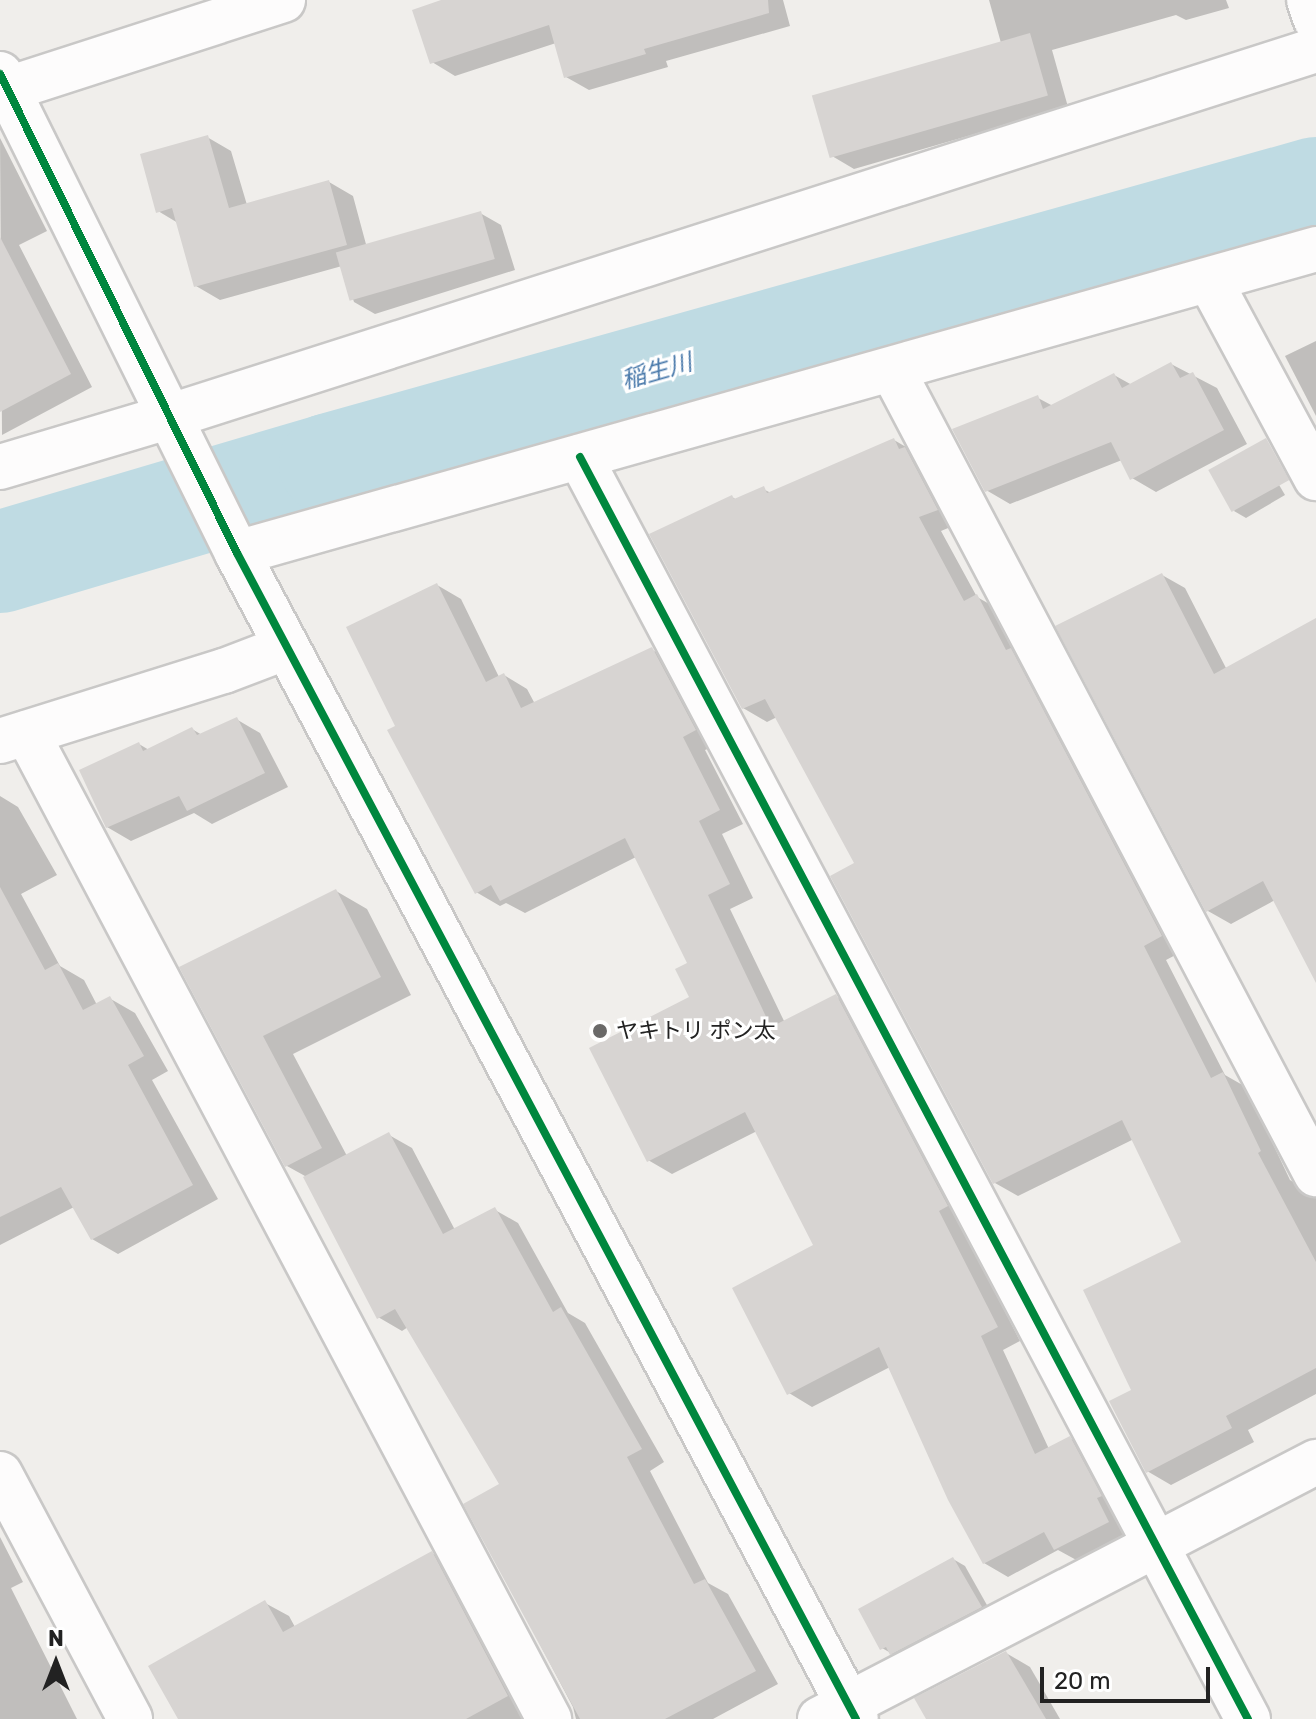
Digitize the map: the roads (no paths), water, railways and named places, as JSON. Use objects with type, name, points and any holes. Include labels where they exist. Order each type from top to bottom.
[{"type":"street","points":[[283,0],[4,82],[176,433],[841,1714],[1153,1545],[1316,1462]]},
{"type":"street","points":[[1309,0],[1316,20]]},
{"type":"street","points":[[0,467],[176,433],[1316,50]]},
{"type":"street","points":[[233,544],[580,457],[1316,249]]},
{"type":"street","points":[[1210,281],[1316,478]]},
{"type":"street","points":[[893,371],[1316,1174]]},
{"type":"street","points":[[580,457],[1153,1545],[1248,1719]]},
{"type":"street","points":[[287,647],[224,671],[14,737],[549,1719]]},
{"type":"street","points":[[0,1474],[130,1719]]},
{"type":"waterway","name":"稲生川","points":[[0,562],[330,464],[1316,188]]},
{"type":"place","name":"ヤキトリ ポン太","points":[[600,1031]]}]
